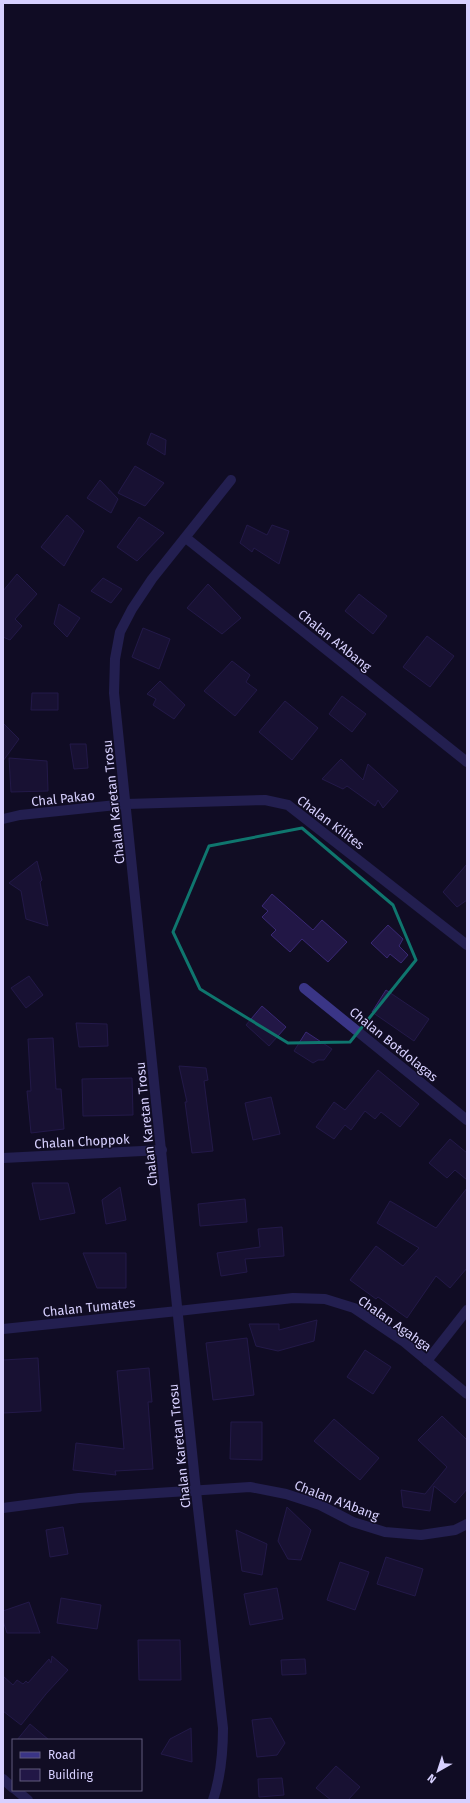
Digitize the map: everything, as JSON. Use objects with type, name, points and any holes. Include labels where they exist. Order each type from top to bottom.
[{"type":"street","name":"Chalan Karetan Trosu","points":[[213,1800],[220,1780],[224,1755],[223,1728],[196,1491],[114,693],[115,659],[120,632],[132,609],[152,579],[231,480]]},
{"type":"street","name":"Chalan A'Abang","points":[[186,538],[467,762]]},
{"type":"street","name":"Chalan Kilites","points":[[126,804],[265,800],[288,805],[467,945]]},
{"type":"street","name":"Chal Pakao","points":[[3,819],[20,815],[126,804]]},
{"type":"street","name":"Chalan Botdolagas","points":[[304,988],[467,1120]]},
{"type":"street","name":"Chalan Choppok","points":[[3,1158],[162,1150]]},
{"type":"street","name":"Chalan Agahga","points":[[178,1311],[292,1298],[325,1299],[354,1308],[403,1341],[467,1394]]},
{"type":"street","points":[[427,1361],[467,1310]]},
{"type":"street","name":"Chalan Tumates","points":[[3,1329],[178,1311]]},
{"type":"street","name":"Chalan A'Abang","points":[[3,1508],[78,1498],[196,1491],[250,1486],[320,1505],[353,1522],[385,1532],[421,1535],[455,1530],[467,1524]]},
{"type":"street","points":[[3,1779],[12,1787]]},
{"type":"street","points":[[17,1791],[28,1800]]},
{"type":"highlighted area","points":[[302,828],[393,905],[416,960],[350,1042],[288,1043],[200,989],[173,932],[209,846]]},
{"type":"building","points":[[151,433],[166,440],[165,455],[147,444]]},
{"type":"building","points":[[135,466],[164,483],[145,506],[118,493]]},
{"type":"building","points":[[100,480],[118,499],[111,513],[87,498]]},
{"type":"building","points":[[67,515],[84,531],[64,566],[41,547]]},
{"type":"building","points":[[139,517],[164,533],[137,561],[117,547]]},
{"type":"building","points":[[247,525],[267,535],[272,525],[289,531],[279,564],[254,548],[252,552],[240,543]]},
{"type":"building","points":[[17,574],[37,594],[15,619],[22,626],[10,640],[3,637],[3,591]]},
{"type":"building","points":[[103,578],[122,589],[111,603],[91,591]]},
{"type":"building","points":[[208,584],[241,618],[222,634],[187,608]]},
{"type":"building","points":[[359,594],[387,616],[373,634],[345,611]]},
{"type":"building","points":[[59,604],[80,618],[67,637],[54,624]]},
{"type":"building","points":[[143,628],[170,639],[159,669],[132,657]]},
{"type":"building","points":[[427,636],[454,656],[430,687],[403,667]]},
{"type":"building","points":[[232,661],[250,675],[246,682],[257,690],[235,716],[204,691]]},
{"type":"building","points":[[160,681],[185,705],[174,719],[153,705],[156,699],[147,694]]},
{"type":"building","points":[[32,693],[58,693],[58,710],[31,710]]},
{"type":"building","points":[[342,696],[366,714],[352,732],[329,714]]},
{"type":"building","points":[[285,701],[318,728],[292,760],[259,732]]},
{"type":"building","points":[[3,723],[19,739],[3,761]]},
{"type":"building","points":[[70,744],[86,744],[88,768],[74,769]]},
{"type":"building","points":[[9,758],[47,761],[48,791],[11,792]]},
{"type":"building","points":[[341,759],[363,780],[368,764],[398,791],[383,808],[378,800],[375,806],[347,786],[343,789],[322,779]]},
{"type":"building","points":[[37,861],[42,880],[40,882],[48,926],[26,919],[21,891],[9,883]]},
{"type":"building","points":[[467,864],[467,900],[457,907],[443,892]]},
{"type":"building","points":[[272,894],[313,930],[322,920],[347,942],[328,962],[302,939],[290,952],[271,935],[276,930],[262,917],[268,911],[262,906]]},
{"type":"building","points":[[388,925],[403,939],[399,946],[408,955],[401,963],[390,954],[387,958],[371,943]]},
{"type":"building","points":[[29,976],[43,995],[26,1008],[11,988]]},
{"type":"building","points":[[386,990],[429,1019],[414,1041],[372,1012]]},
{"type":"building","points":[[262,1006],[286,1027],[269,1046],[246,1025]]},
{"type":"building","points":[[76,1023],[107,1024],[108,1046],[79,1047]]},
{"type":"building","points":[[306,1032],[332,1049],[324,1060],[318,1060],[313,1063],[294,1051]]},
{"type":"building","points":[[53,1038],[56,1089],[61,1089],[64,1129],[31,1133],[27,1091],[31,1091],[28,1039]]},
{"type":"building","points":[[179,1066],[206,1068],[208,1080],[204,1081],[213,1151],[192,1153],[185,1102],[187,1102]]},
{"type":"building","points":[[378,1070],[419,1104],[400,1127],[381,1112],[375,1119],[365,1111],[351,1130],[345,1125],[334,1139],[316,1127],[334,1102],[345,1110]]},
{"type":"building","points":[[132,1078],[133,1115],[83,1116],[82,1079]]},
{"type":"building","points":[[271,1097],[280,1134],[253,1140],[245,1103]]},
{"type":"building","points":[[450,1139],[467,1153],[467,1180],[455,1170],[447,1178],[429,1163]]},
{"type":"building","points":[[32,1183],[68,1183],[75,1213],[40,1220]]},
{"type":"building","points":[[120,1187],[126,1220],[106,1224],[102,1200]]},
{"type":"building","points":[[467,1188],[467,1268],[450,1288],[436,1276],[407,1318],[378,1297],[376,1299],[350,1280],[376,1246],[403,1266],[419,1248],[377,1223],[390,1201],[436,1228]]},
{"type":"building","points":[[245,1199],[247,1222],[200,1226],[198,1204]]},
{"type":"building","points":[[282,1227],[284,1256],[245,1259],[247,1272],[221,1276],[217,1253],[260,1247],[258,1229]]},
{"type":"building","points":[[83,1253],[126,1253],[126,1288],[97,1288]]},
{"type":"building","points":[[317,1320],[314,1341],[278,1351],[256,1346],[249,1324],[279,1324],[279,1330]]},
{"type":"building","points":[[247,1338],[254,1395],[213,1400],[206,1343]]},
{"type":"building","points":[[365,1350],[391,1367],[373,1394],[347,1377]]},
{"type":"building","points":[[38,1358],[41,1411],[3,1413],[3,1360]]},
{"type":"building","points":[[149,1368],[152,1402],[148,1402],[153,1469],[115,1471],[116,1475],[73,1470],[76,1443],[124,1449],[117,1371]]},
{"type":"building","points":[[442,1416],[467,1440],[467,1489],[455,1503],[434,1486],[430,1511],[403,1507],[401,1490],[425,1494],[447,1467],[418,1440]]},
{"type":"building","points":[[334,1419],[379,1458],[360,1480],[314,1441]]},
{"type":"building","points":[[231,1422],[262,1422],[262,1460],[230,1459]]},
{"type":"building","points":[[287,1507],[311,1530],[301,1560],[288,1559],[278,1541]]},
{"type":"building","points":[[63,1527],[68,1554],[50,1557],[46,1530]]},
{"type":"building","points":[[236,1530],[267,1544],[262,1575],[242,1571]]},
{"type":"building","points":[[386,1557],[423,1569],[415,1596],[377,1584]]},
{"type":"building","points":[[340,1562],[369,1572],[355,1610],[327,1600]]},
{"type":"building","points":[[277,1588],[283,1619],[250,1625],[244,1594]]},
{"type":"building","points":[[61,1598],[101,1605],[97,1629],[57,1623]]},
{"type":"building","points":[[29,1602],[40,1633],[7,1633],[3,1621],[3,1611]]},
{"type":"building","points":[[138,1640],[180,1640],[181,1680],[139,1680]]},
{"type":"building","points":[[52,1656],[68,1670],[45,1695],[46,1694],[21,1725],[3,1711],[3,1676],[13,1685],[17,1680],[23,1684],[26,1681],[28,1683],[49,1659],[51,1663]]},
{"type":"building","points":[[305,1659],[306,1674],[282,1675],[281,1660]]},
{"type":"building","points":[[271,1718],[285,1743],[277,1755],[257,1757],[252,1720]]},
{"type":"building","points":[[30,1724],[48,1739],[18,1739]]},
{"type":"building","points":[[191,1728],[192,1762],[161,1754],[170,1739]]},
{"type":"building","points":[[336,1766],[360,1787],[348,1800],[331,1800],[316,1788]]},
{"type":"building","points":[[282,1778],[284,1795],[259,1797],[258,1779]]}]
